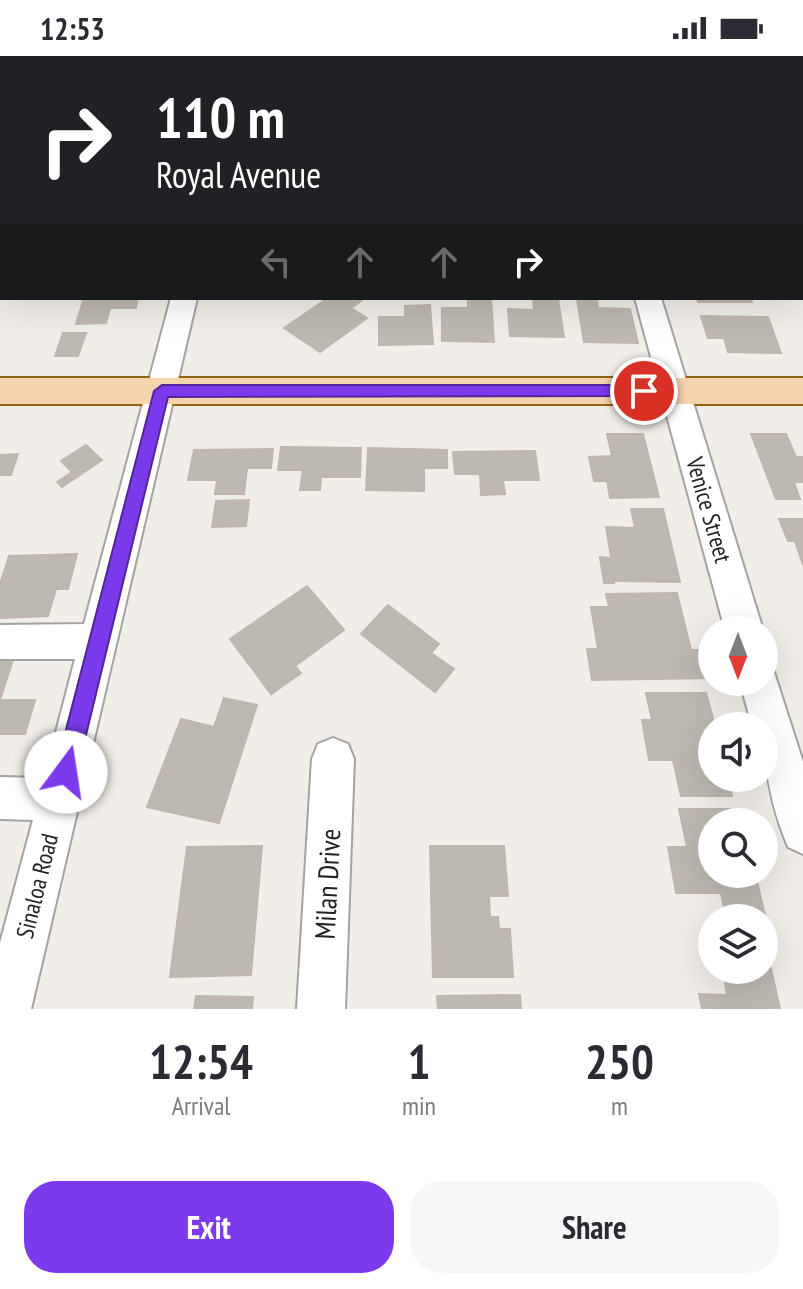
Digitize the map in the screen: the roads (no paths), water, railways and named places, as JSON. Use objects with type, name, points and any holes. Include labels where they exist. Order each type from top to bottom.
[{"type":"main road","points":[[0,391],[803,391]]},
{"type":"street","name":"Sinaloa Road","points":[[7,1009],[184,300]]},
{"type":"street","name":"Venice Street","points":[[649,300],[740,616]]},
{"type":"street","points":[[0,642],[99,641]]},
{"type":"street","points":[[763,696],[803,832]]},
{"type":"street","name":"Milan Drive","points":[[321,1009],[333,759]]},
{"type":"street","points":[[0,798],[59,799]]}]
